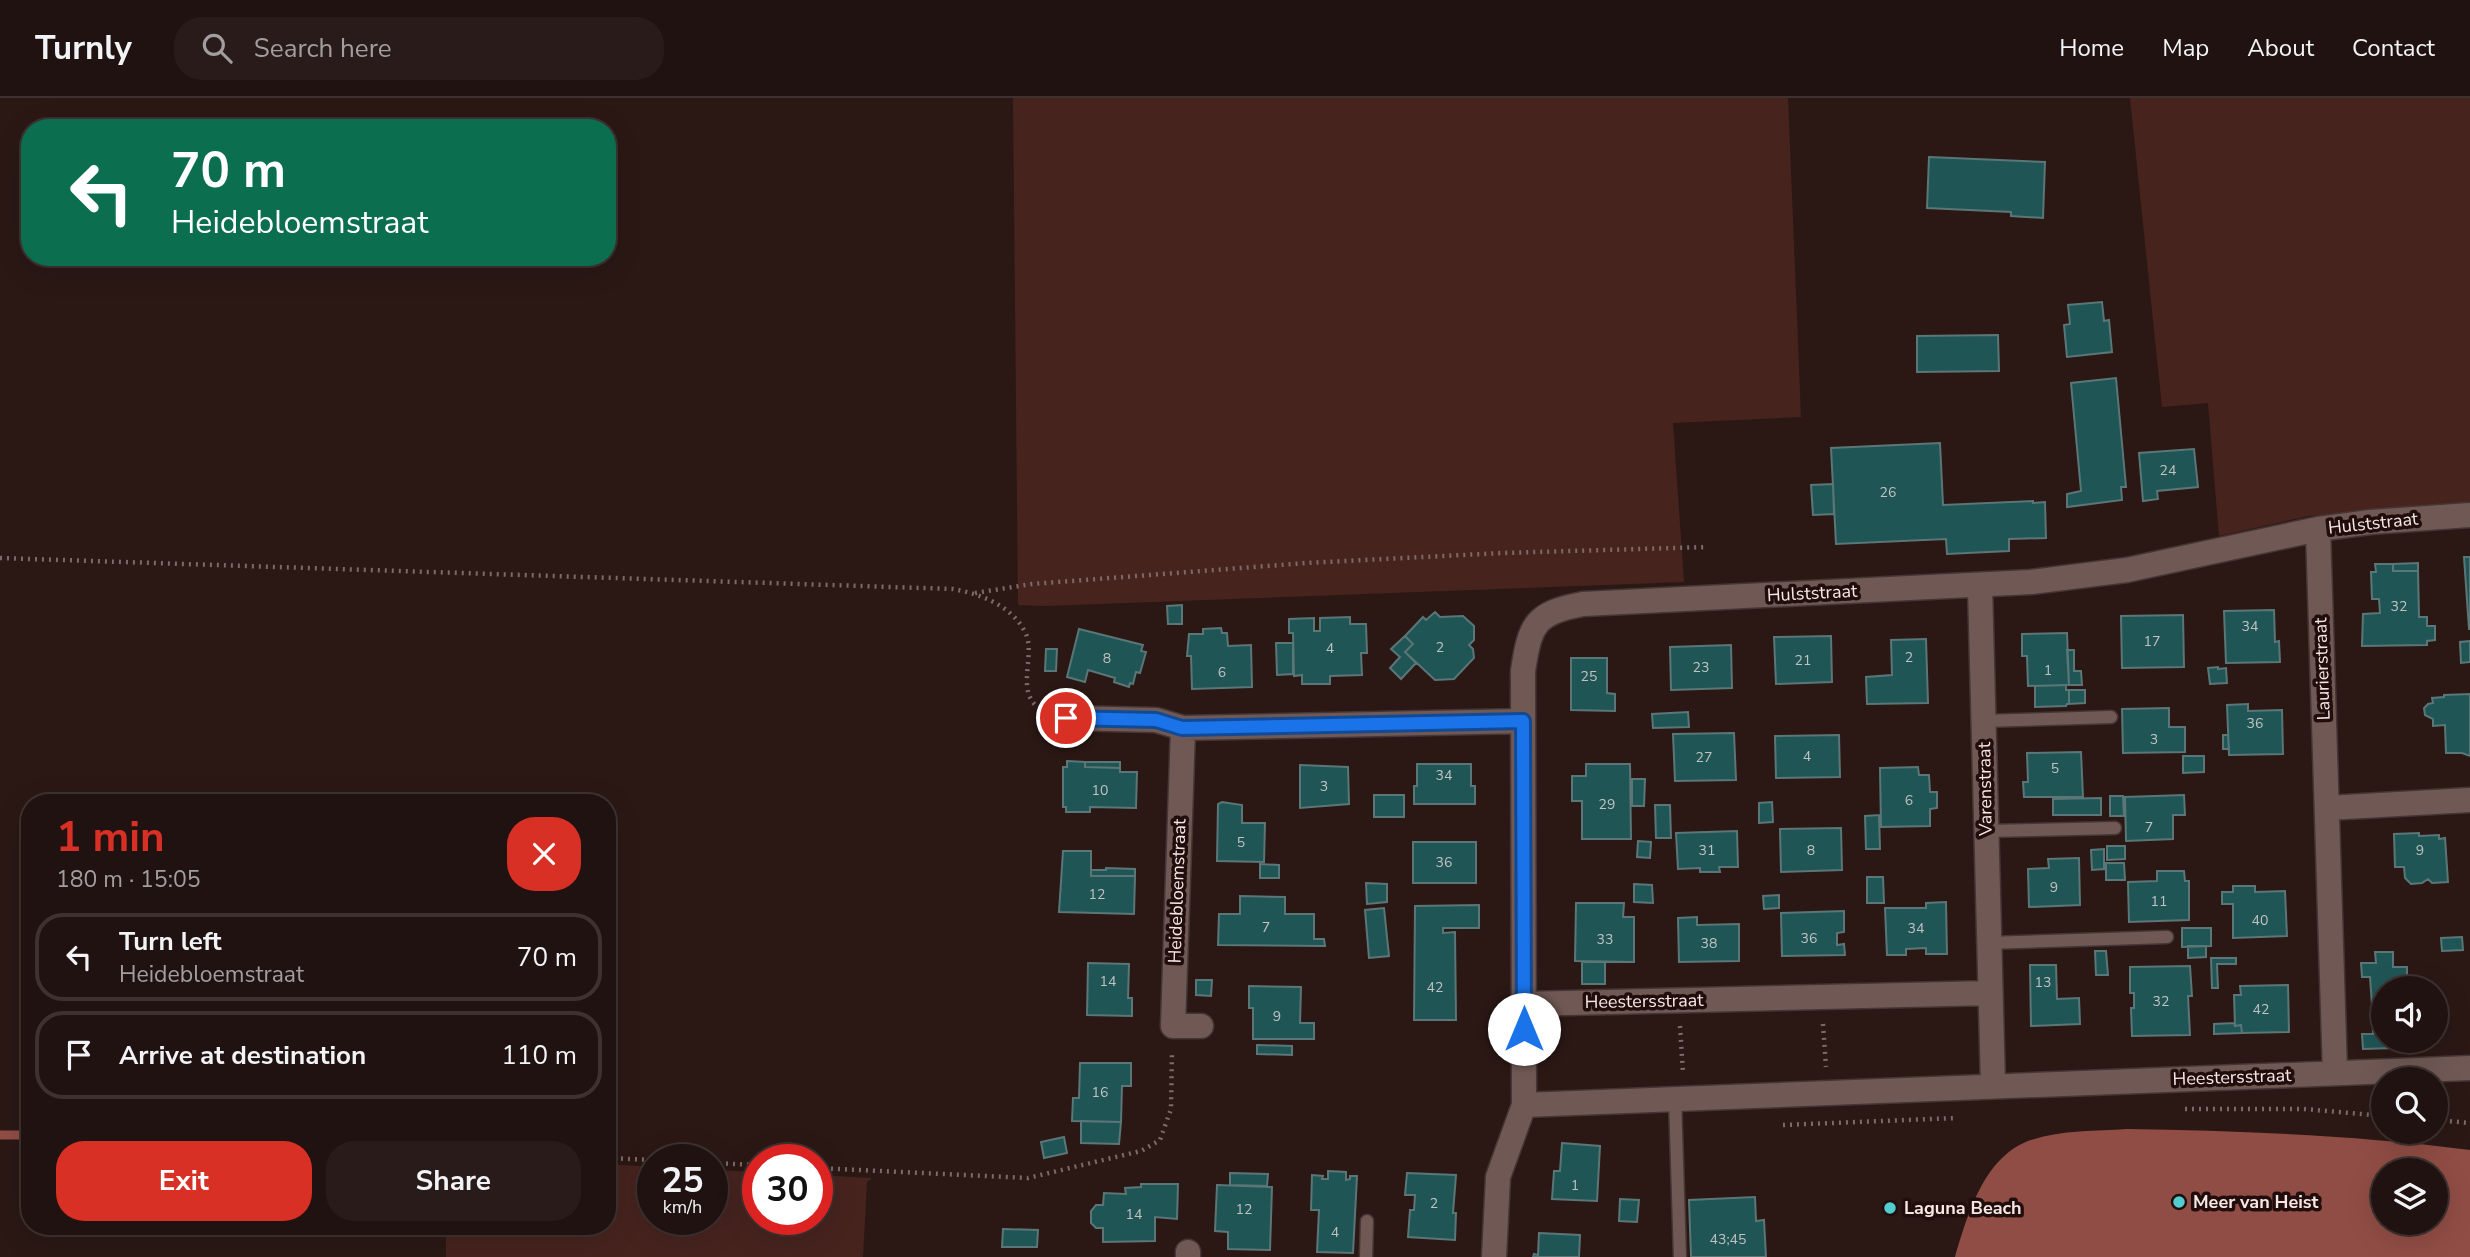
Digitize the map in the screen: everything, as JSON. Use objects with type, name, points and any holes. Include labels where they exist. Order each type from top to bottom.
[{"type":"street","name":"Hulststraat","points":[[1524,1004],[1523,671],[1528,640],[1538,621],[1556,609],[1583,604],[1980,586],[2127,570],[2318,529],[2370,522],[2470,515]]},
{"type":"street","name":"Laurierstraat","points":[[2318,529],[2335,1073]]},
{"type":"street","name":"Varenstraat","points":[[1980,586],[1990,993]]},
{"type":"street","points":[[1066,718],[1156,720],[1182,728],[1523,721]]},
{"type":"street","name":"Heidebloemstraat","points":[[1173,1026],[1182,728]]},
{"type":"street","points":[[2327,808],[2470,800]]},
{"type":"street","points":[[1990,993],[1993,1085]]},
{"type":"street","name":"Heestersstraat","points":[[1524,1004],[1990,993]]},
{"type":"street","points":[[1494,1257],[1498,1177],[1524,1105],[1524,1004]]},
{"type":"street","points":[[1173,1026],[1201,1026]]},
{"type":"street","name":"Heestersstraat","points":[[1524,1105],[2470,1068]]},
{"type":"lane","points":[[1983,721],[2110,717]]},
{"type":"lane","points":[[1986,831],[2115,828]]},
{"type":"lane","points":[[1988,943],[2167,937]]},
{"type":"lane","points":[[1680,1099],[1681,1257]]},
{"type":"lane","points":[[1366,1257],[1367,1221]]},
{"type":"path","points":[[0,558],[939,589],[974,593],[1032,584],[1306,563],[1502,553],[1708,547]]},
{"type":"path","points":[[974,593],[1014,616],[1027,636],[1027,691],[1036,707],[1054,718],[1066,718]]},
{"type":"path","points":[[1821,997],[1828,1093]]},
{"type":"path","points":[[1678,1000],[1680,1099]]},
{"type":"path","points":[[833,1169],[1028,1178],[1141,1151],[1160,1140],[1171,1109],[1173,1026]]},
{"type":"path","points":[[2183,1109],[2304,1109],[2371,1115]]},
{"type":"path","points":[[1783,1125],[1962,1117]]},
{"type":"path","points":[[2448,1121],[2470,1124]]},
{"type":"path","points":[[616,1158],[637,1159]]},
{"type":"shaded area","points":[[1013,98],[1788,98],[1801,417],[1673,423],[1684,582],[1018,605]]},
{"type":"shaded area","points":[[2130,98],[2470,98],[2470,504],[2309,516],[2219,536],[2208,403],[2162,407]]},
{"type":"shaded area","name":"Meer van Heist","points":[[2127,1129],[2213,1131],[2371,1140],[2371,1144],[2413,1144],[2470,1150],[2470,1257],[1955,1257],[1972,1205],[1980,1188],[2001,1159],[2031,1140],[2054,1134]]},
{"type":"shaded area","points":[[616,1165],[637,1166],[637,1235],[728,1235],[728,1171],[742,1171],[742,1235],[833,1235],[833,1176],[872,1178],[867,1182],[863,1257],[446,1257],[446,1235],[616,1235]]},
{"type":"building","points":[[1929,157],[2045,162],[2043,218],[2011,216],[2011,212],[1927,208]]},
{"type":"building","points":[[2102,302],[2104,321],[2109,320],[2112,352],[2067,357],[2064,325],[2070,324],[2068,305]]},
{"type":"building","points":[[1998,335],[1999,371],[1917,372],[1917,336]]},
{"type":"building","points":[[2116,378],[2126,487],[2121,487],[2122,500],[2067,507],[2067,494],[2081,491],[2071,383]]},
{"type":"building","points":[[1940,443],[1943,505],[2045,502],[2046,538],[2009,539],[2009,551],[1947,554],[1946,539],[1836,544],[1831,448]]},
{"type":"building","points":[[2194,449],[2198,487],[2157,491],[2158,499],[2143,501],[2139,453]]},
{"type":"building","points":[[1833,484],[1834,514],[1813,515],[1811,485]]},
{"type":"building","points":[[2464,557],[2470,557],[2470,629],[2469,629]]},
{"type":"building","points":[[2418,563],[2418,571],[2393,571],[2393,564]]},
{"type":"building","points":[[2375,564],[2393,564],[2393,571],[2418,571],[2419,617],[2427,617],[2427,626],[2435,626],[2435,640],[2427,641],[2427,645],[2362,646],[2363,614],[2380,613],[2379,599],[2372,599],[2371,572],[2376,572]]},
{"type":"building","points":[[1182,605],[1182,624],[1168,624],[1167,606]]},
{"type":"building","points":[[2274,610],[2275,642],[2279,641],[2280,662],[2226,663],[2224,611]]},
{"type":"building","points":[[1435,612],[1440,617],[1463,616],[1474,626],[1474,640],[1469,645],[1473,649],[1474,658],[1454,679],[1435,680],[1405,652],[1413,644],[1405,636],[1423,617],[1426,620]]},
{"type":"building","points":[[2183,615],[2184,667],[2122,668],[2121,616]]},
{"type":"building","points":[[1350,617],[1350,624],[1366,624],[1367,653],[1361,653],[1362,675],[1330,676],[1330,684],[1302,684],[1302,675],[1294,676],[1293,633],[1289,633],[1289,619],[1314,618],[1314,631],[1320,631],[1320,618]]},
{"type":"building","points":[[1221,628],[1222,633],[1227,633],[1228,646],[1251,645],[1252,687],[1192,689],[1191,656],[1187,656],[1189,634],[1203,634],[1203,629]]},
{"type":"building","points":[[1079,629],[1143,645],[1141,651],[1146,652],[1140,673],[1136,672],[1133,684],[1130,683],[1129,687],[1114,682],[1115,678],[1088,670],[1085,682],[1067,677]]},
{"type":"building","points":[[2067,633],[2069,685],[2028,686],[2027,656],[2022,656],[2022,634]]},
{"type":"building","points":[[1405,636],[1413,644],[1405,652],[1416,663],[1401,679],[1390,668],[1400,657],[1391,649]]},
{"type":"building","points":[[1831,636],[1832,682],[1776,684],[1774,637]]},
{"type":"building","points":[[1926,639],[1928,703],[1867,704],[1866,677],[1892,675],[1891,640]]},
{"type":"building","points":[[2470,641],[2470,662],[2461,663],[2460,642]]},
{"type":"building","points":[[1276,643],[1293,643],[1293,674],[1277,675]]},
{"type":"building","points":[[1731,645],[1732,688],[1671,690],[1670,647]]},
{"type":"building","points":[[1046,649],[1057,649],[1056,671],[1045,671]]},
{"type":"building","points":[[2067,650],[2074,650],[2074,671],[2081,671],[2082,685],[2069,685]]},
{"type":"building","points":[[1571,658],[1607,658],[1607,693],[1615,694],[1615,711],[1571,710]]},
{"type":"building","points":[[2208,668],[2226,668],[2227,683],[2210,684]]},
{"type":"building","points":[[2066,685],[2066,690],[2069,690],[2069,704],[2035,707],[2035,686]]},
{"type":"building","points":[[2069,690],[2085,690],[2085,703],[2069,704]]},
{"type":"building","points":[[2470,694],[2470,756],[2446,753],[2445,725],[2433,726],[2433,719],[2425,715],[2424,708],[2433,703],[2432,698]]},
{"type":"building","points":[[2248,704],[2248,711],[2282,710],[2283,754],[2229,755],[2227,705]]},
{"type":"building","points":[[2169,708],[2169,727],[2185,727],[2185,752],[2123,753],[2122,709]]},
{"type":"building","points":[[1688,712],[1689,727],[1653,728],[1652,714]]},
{"type":"building","points":[[1734,733],[1736,780],[1675,781],[1673,734]]},
{"type":"building","points":[[1839,735],[1840,777],[1776,778],[1775,736]]},
{"type":"building","points":[[2223,735],[2228,735],[2229,749],[2223,749]]},
{"type":"building","points":[[2081,752],[2083,797],[2024,797],[2023,782],[2028,782],[2027,753]]},
{"type":"building","points":[[2183,756],[2204,756],[2204,772],[2183,773]]},
{"type":"building","points":[[1067,761],[1085,762],[1085,767],[1120,768],[1120,772],[1137,772],[1136,808],[1090,807],[1090,812],[1066,812],[1066,807],[1063,807],[1063,767],[1067,767]]},
{"type":"building","points":[[1085,762],[1120,762],[1120,768],[1085,767]]},
{"type":"building","points":[[1417,764],[1471,764],[1471,786],[1475,786],[1475,804],[1414,804]]},
{"type":"building","points":[[1586,764],[1630,764],[1631,839],[1582,839],[1582,801],[1572,801],[1572,776],[1586,776]]},
{"type":"building","points":[[1300,765],[1348,767],[1349,804],[1300,808]]},
{"type":"building","points":[[1918,767],[1919,775],[1929,775],[1930,792],[1937,792],[1937,808],[1930,809],[1930,826],[1881,827],[1880,768]]},
{"type":"building","points":[[1632,779],[1645,779],[1644,806],[1632,806]]},
{"type":"building","points":[[1374,795],[1404,795],[1404,817],[1374,817]]},
{"type":"building","points":[[2184,795],[2185,815],[2173,815],[2173,839],[2126,841],[2125,797]]},
{"type":"building","points":[[2110,796],[2123,796],[2124,816],[2110,816]]},
{"type":"building","points":[[2101,798],[2101,815],[2053,815],[2053,799]]},
{"type":"building","points":[[1222,802],[1242,805],[1242,823],[1265,823],[1264,862],[1217,861],[1218,804]]},
{"type":"building","points":[[1772,802],[1773,822],[1759,823],[1759,803]]},
{"type":"building","points":[[1655,805],[1670,805],[1671,838],[1656,838]]},
{"type":"building","points":[[1879,815],[1880,849],[1866,849],[1865,816]]},
{"type":"building","points":[[1841,828],[1842,870],[1781,872],[1780,829]]},
{"type":"building","points":[[1737,831],[1738,867],[1719,867],[1720,872],[1700,872],[1700,868],[1678,869],[1676,833]]},
{"type":"building","points":[[2419,833],[2419,836],[2439,835],[2439,839],[2445,838],[2448,882],[2432,883],[2428,879],[2422,883],[2411,884],[2405,878],[2404,867],[2395,867],[2394,834]]},
{"type":"building","points":[[1638,841],[1651,842],[1650,858],[1637,857]]},
{"type":"building","points":[[1413,842],[1476,842],[1476,883],[1413,883]]},
{"type":"building","points":[[2107,846],[2125,846],[2125,859],[2107,860]]},
{"type":"building","points":[[2104,849],[2104,869],[2092,870],[2091,850]]},
{"type":"building","points":[[1063,851],[1091,851],[1091,876],[1135,876],[1134,914],[1059,912]]},
{"type":"building","points":[[2079,858],[2080,905],[2029,907],[2028,869],[2049,868],[2048,859]]},
{"type":"building","points":[[2106,863],[2124,863],[2125,880],[2106,880]]},
{"type":"building","points":[[1260,864],[1279,865],[1279,878],[1260,878]]},
{"type":"building","points":[[1135,869],[1135,876],[1091,876],[1091,870]]},
{"type":"building","points":[[2157,871],[2184,871],[2185,881],[2189,881],[2189,920],[2129,922],[2128,882],[2157,881]]},
{"type":"building","points":[[1867,877],[1883,877],[1884,903],[1867,903]]},
{"type":"building","points":[[1366,883],[1387,884],[1387,902],[1367,904]]},
{"type":"building","points":[[1634,884],[1652,885],[1653,903],[1634,902]]},
{"type":"building","points":[[2233,886],[2255,886],[2255,892],[2285,891],[2287,936],[2233,938],[2233,904],[2222,904],[2222,892],[2233,892]]},
{"type":"building","points":[[1779,895],[1779,908],[1764,909],[1763,896]]},
{"type":"building","points":[[1240,896],[1285,897],[1285,914],[1314,914],[1314,939],[1324,939],[1325,946],[1218,945],[1219,914],[1240,914]]},
{"type":"building","points":[[1946,902],[1947,954],[1926,954],[1926,948],[1906,949],[1906,955],[1887,955],[1885,908],[1926,908],[1926,903]]},
{"type":"building","points":[[1576,903],[1624,903],[1623,917],[1634,917],[1634,962],[1575,961]]},
{"type":"building","points":[[1479,905],[1479,928],[1443,928],[1443,933],[1455,932],[1456,1020],[1414,1020],[1415,906]]},
{"type":"building","points":[[1384,908],[1389,956],[1369,958],[1365,910]]},
{"type":"building","points":[[1844,911],[1844,932],[1837,933],[1837,945],[1844,944],[1845,955],[1782,956],[1781,913]]},
{"type":"building","points":[[1697,917],[1697,925],[1739,924],[1739,961],[1679,962],[1678,918]]},
{"type":"building","points":[[2182,928],[2211,928],[2211,946],[2182,947]]},
{"type":"building","points":[[2462,937],[2463,950],[2442,951],[2441,938]]},
{"type":"building","points":[[2188,946],[2206,946],[2206,957],[2188,958]]},
{"type":"building","points":[[2095,951],[2106,951],[2108,975],[2096,975]]},
{"type":"building","points":[[2375,952],[2393,952],[2393,967],[2407,967],[2407,976],[2371,976],[2371,991],[2370,977],[2362,977],[2361,963],[2376,963]]},
{"type":"building","points":[[2211,958],[2236,958],[2236,964],[2217,964],[2218,988],[2212,988]]},
{"type":"building","points":[[1582,962],[1605,962],[1605,984],[1582,984]]},
{"type":"building","points":[[1088,963],[1129,964],[1128,998],[1132,998],[1132,1016],[1087,1015]]},
{"type":"building","points":[[2030,965],[2056,965],[2057,999],[2079,998],[2080,1024],[2031,1026]]},
{"type":"building","points":[[2190,966],[2190,1035],[2132,1036],[2131,1008],[2134,1008],[2134,993],[2130,993],[2130,967]]},
{"type":"building","points":[[1196,980],[1212,980],[1211,996],[1196,995]]},
{"type":"building","points":[[2288,985],[2289,1032],[2242,1033],[2241,1025],[2235,1026],[2234,995],[2241,995],[2240,986]]},
{"type":"building","points":[[1249,986],[1301,987],[1300,1023],[1314,1023],[1314,1039],[1253,1039],[1253,1008],[1249,1008]]},
{"type":"building","points":[[2234,1023],[2235,1026],[2241,1025],[2242,1033],[2214,1034],[2214,1024]]},
{"type":"building","points":[[2362,1034],[2371,1034],[2371,1049],[2363,1049]]},
{"type":"building","points":[[1257,1045],[1292,1046],[1292,1055],[1257,1054]]},
{"type":"building","points":[[1080,1063],[1131,1063],[1131,1086],[1122,1086],[1121,1122],[1072,1121],[1073,1098],[1079,1098]]},
{"type":"building","points":[[1081,1121],[1121,1122],[1119,1144],[1081,1143]]},
{"type":"building","points":[[1064,1137],[1067,1153],[1044,1158],[1041,1142]]},
{"type":"building","points":[[1562,1143],[1600,1146],[1597,1201],[1552,1199],[1554,1171],[1560,1171]]},
{"type":"building","points":[[1328,1171],[1346,1172],[1346,1180],[1350,1179],[1350,1176],[1357,1176],[1353,1253],[1317,1252],[1319,1210],[1311,1210],[1312,1175],[1328,1179]]},
{"type":"building","points":[[1230,1173],[1268,1174],[1267,1186],[1230,1185]]},
{"type":"building","points":[[1407,1173],[1456,1175],[1453,1213],[1456,1213],[1455,1240],[1408,1237],[1410,1210],[1414,1210],[1415,1195],[1405,1195]]},
{"type":"building","points":[[1141,1184],[1178,1184],[1177,1219],[1155,1217],[1155,1241],[1103,1242],[1103,1228],[1096,1228],[1091,1223],[1091,1211],[1096,1205],[1103,1205],[1104,1193],[1126,1194],[1125,1188],[1141,1187]]},
{"type":"building","points":[[1217,1185],[1272,1187],[1270,1250],[1228,1249],[1228,1232],[1215,1231]]},
{"type":"building","points":[[1755,1197],[1756,1221],[1764,1220],[1766,1257],[1691,1257],[1689,1200]]},
{"type":"building","points":[[1620,1199],[1639,1200],[1637,1222],[1619,1221]]},
{"type":"building","points":[[1003,1229],[1038,1230],[1037,1247],[1002,1247]]},
{"type":"building","points":[[1539,1233],[1580,1235],[1579,1257],[1533,1257],[1534,1254],[1538,1255]]},
{"type":"waterway","points":[[0,1135],[21,1135]]},
{"type":"place","name":"Meer van Heist","points":[[2179,1202]]},
{"type":"place","name":"Laguna Beach","points":[[1890,1208]]},
{"type":"route","points":[[1066,718],[1156,720],[1182,728],[1523,721],[1524,1029]]}]
